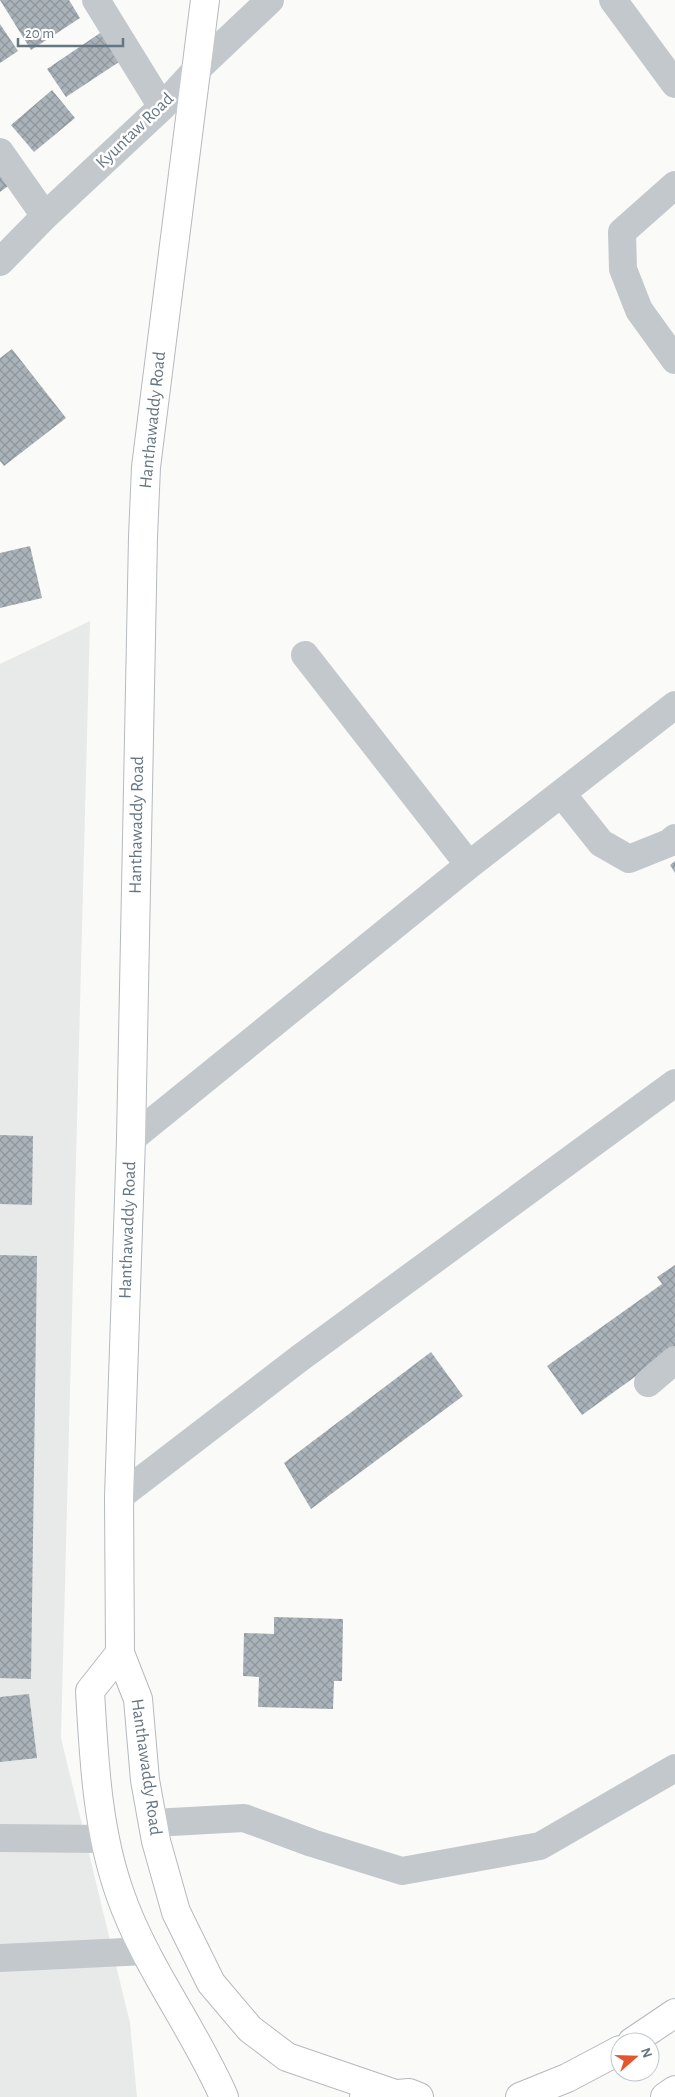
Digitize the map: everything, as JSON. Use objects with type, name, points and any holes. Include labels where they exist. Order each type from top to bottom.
[{"type":"main road","name":"Hanthawaddy Road","points":[[205,0],[146,467],[131,1139],[120,1498],[120,1653],[138,1699],[145,1780],[153,1823],[176,1912],[211,1983],[250,2029],[287,2057],[414,2095]]},
{"type":"main road","points":[[120,1653],[90,1691],[95,1768],[105,1839],[120,1894],[146,1951],[208,2059],[224,2097]]},
{"type":"main road","points":[[647,2032],[675,2013]]},
{"type":"main road","points":[[520,2097],[567,2078],[610,2055]]},
{"type":"main road","points":[[665,2097],[675,2090]]},
{"type":"main road","points":[[364,2097],[414,2095]]},
{"type":"street","points":[[96,0],[162,107]]},
{"type":"street","name":"Kyuntaw Road","points":[[0,262],[45,216],[162,107],[196,70],[270,0]]},
{"type":"street","points":[[613,0],[675,84]]},
{"type":"street","points":[[0,152],[45,216]]},
{"type":"street","points":[[675,185],[622,232],[623,270],[639,310],[675,360]]},
{"type":"street","points":[[305,655],[469,865]]},
{"type":"street","points":[[131,1139],[469,865],[675,705]]},
{"type":"street","points":[[562,794],[601,843],[629,859],[669,843],[675,838]]},
{"type":"street","points":[[120,1498],[300,1358],[675,1084]]},
{"type":"street","points":[[648,1383],[675,1360]]},
{"type":"street","points":[[153,1823],[244,1818],[312,1843],[402,1871],[540,1846],[675,1768]]},
{"type":"street","points":[[0,1838],[105,1839]]},
{"type":"street","points":[[0,1958],[146,1951]]},
{"type":"shaded area","points":[[90,621],[61,1738],[130,2023],[137,2097],[0,2097],[0,664]]},
{"type":"building","points":[[0,0],[69,0],[80,18],[31,50]]},
{"type":"building","points":[[0,24],[18,51],[0,63]]},
{"type":"building","points":[[103,31],[122,60],[66,97],[47,69]]},
{"type":"building","points":[[52,90],[75,118],[34,152],[11,125]]},
{"type":"building","points":[[0,169],[11,184],[0,192]]},
{"type":"building","points":[[12,349],[66,418],[4,466],[0,461],[0,358]]},
{"type":"building","points":[[30,546],[42,598],[0,608],[0,553]]},
{"type":"building","points":[[675,861],[675,873],[670,865]]},
{"type":"building","points":[[0,1135],[33,1136],[32,1205],[0,1204]]},
{"type":"building","points":[[0,1255],[37,1256],[31,1679],[0,1678]]},
{"type":"building","points":[[675,1265],[675,1348],[582,1415],[547,1366],[662,1284],[657,1277]]},
{"type":"building","points":[[431,1352],[463,1396],[311,1509],[284,1463]]},
{"type":"building","points":[[274,1617],[343,1619],[342,1681],[334,1681],[333,1709],[258,1707],[259,1677],[243,1676],[244,1633],[274,1634]]},
{"type":"building","points":[[29,1694],[37,1758],[0,1762],[0,1697]]}]
